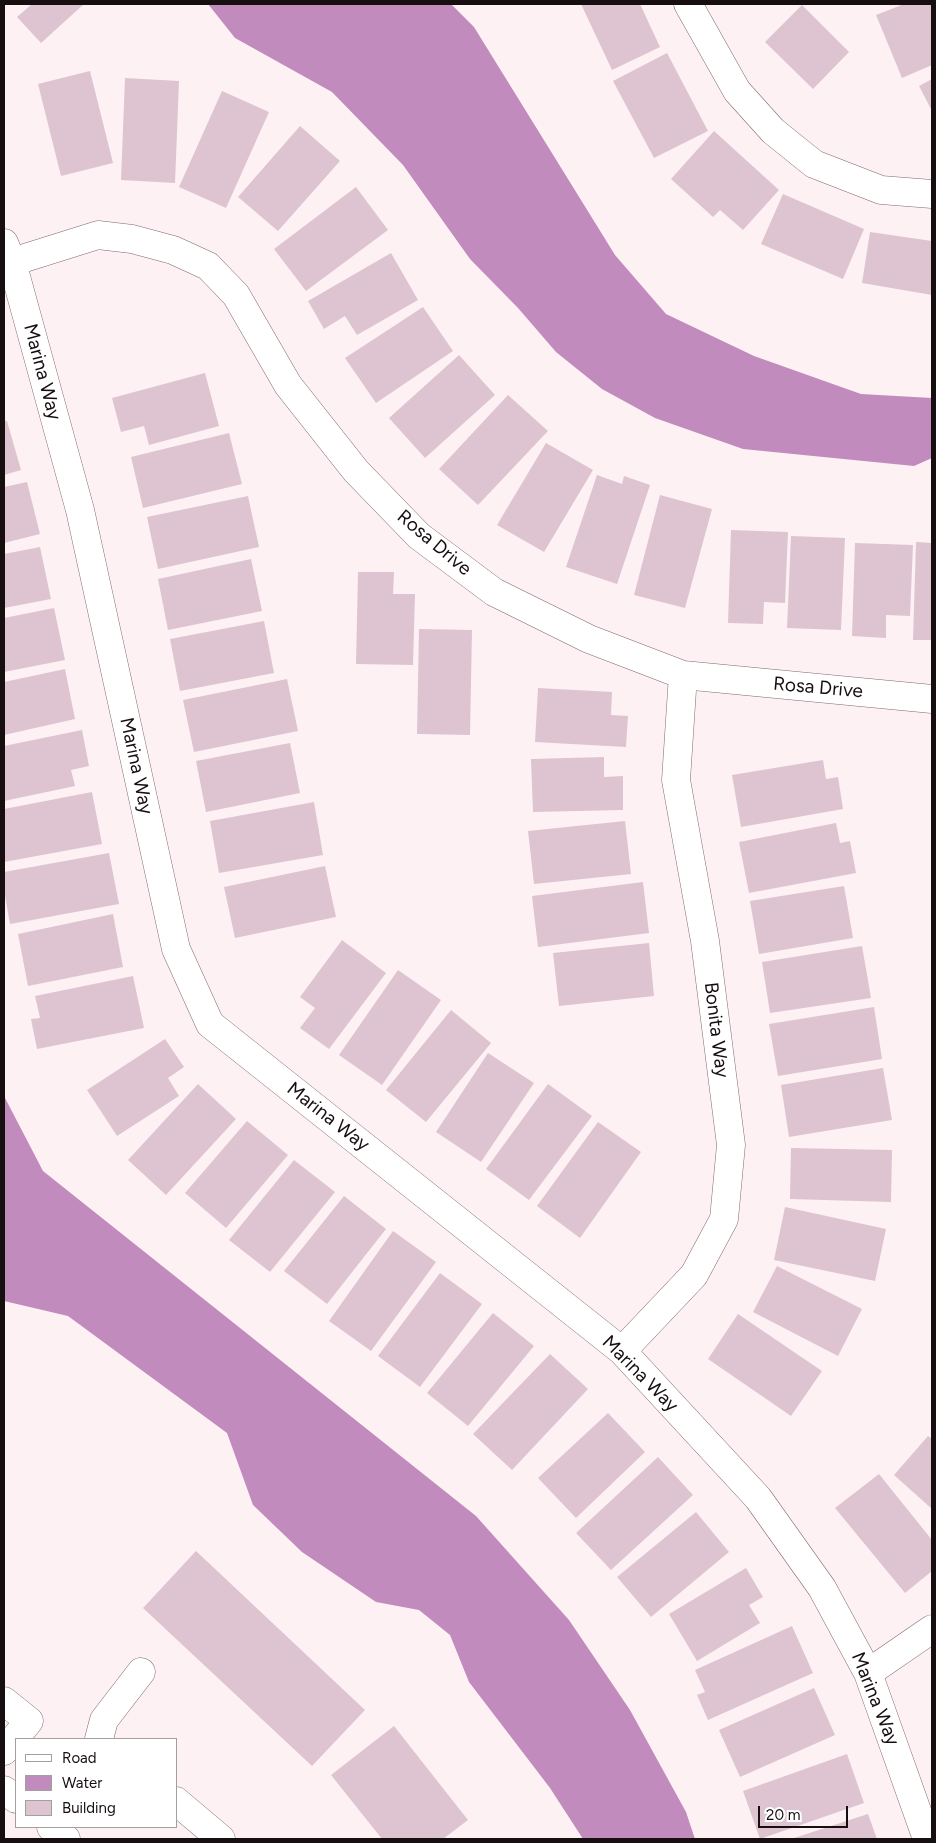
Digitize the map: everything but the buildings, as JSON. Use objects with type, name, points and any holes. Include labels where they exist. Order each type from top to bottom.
[{"type":"street","points":[[688,4],[737,91],[773,131],[814,164],[881,190],[932,194]]},
{"type":"street","name":"Rosa Drive","points":[[8,253],[98,235],[132,239],[173,250],[208,266],[236,295],[288,385],[356,471],[419,536],[494,592],[589,639],[683,675],[932,699]]},
{"type":"street","name":"Marina Way","points":[[8,253],[80,510],[176,949],[210,1024],[622,1351],[758,1498],[822,1588],[868,1673],[927,1839]]},
{"type":"street","name":"Bonita Way","points":[[622,1351],[694,1274],[724,1219],[731,1145],[706,941],[676,780],[683,675]]},
{"type":"street","points":[[868,1673],[932,1629]]},
{"type":"street","points":[[99,1738],[104,1720],[141,1672]]},
{"type":"street","points":[[4,1701],[28,1721],[4,1751]]},
{"type":"street","points":[[4,1790],[15,1798]]},
{"type":"street","points":[[178,1803],[221,1839]]},
{"type":"street","points":[[52,1828],[66,1839]]},
{"type":"water","points":[[208,4],[451,4],[474,27],[615,255],[666,314],[754,356],[861,394],[932,398],[932,458],[914,466],[743,449],[655,418],[602,389],[556,352],[518,308],[470,259],[403,165],[332,92],[235,38]]},
{"type":"water","points":[[4,1096],[43,1171],[476,1516],[569,1620],[630,1710],[686,1812],[695,1839],[583,1839],[550,1788],[469,1682],[450,1635],[419,1610],[376,1602],[302,1552],[253,1505],[227,1433],[68,1316],[4,1301]]}]
